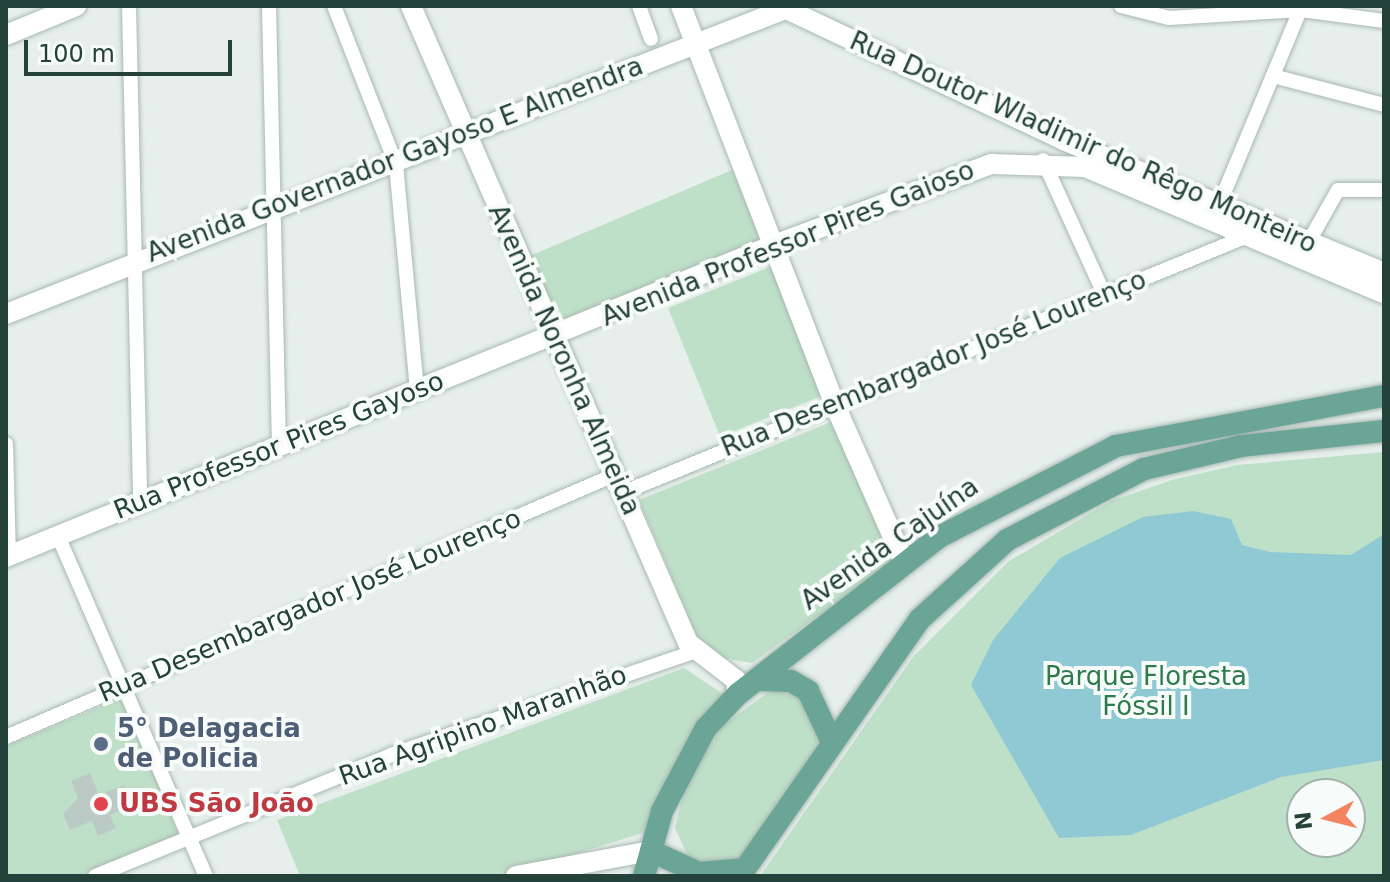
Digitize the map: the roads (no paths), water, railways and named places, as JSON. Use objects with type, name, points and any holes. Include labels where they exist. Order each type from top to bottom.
[{"type":"main road","points":[[6,35],[76,6]]},
{"type":"main road","name":"Avenida Noronha Almeida","points":[[411,6],[693,652]]},
{"type":"main road","points":[[681,6],[690,43],[771,246],[834,403],[904,562]]},
{"type":"main road","name":"Avenida Governador Gayoso E Almendra","points":[[6,314],[396,164],[464,133],[782,7]]},
{"type":"main road","name":"Rua Doutor Wladimir do Rêgo Monteiro","points":[[782,7],[1219,205],[1316,253],[1384,273]]},
{"type":"main road","name":"Avenida Professor Pires Gaioso","points":[[553,337],[771,246],[957,174],[1043,160],[1085,167],[1245,237],[1316,253],[1384,293]]},
{"type":"main road","name":"Rua Professor Pires Gayoso","points":[[8,557],[279,445],[553,337]]},
{"type":"main road","name":"Avenida Cajuína","points":[[644,876],[680,771],[738,694],[904,562],[981,510],[1116,446],[1384,396]]},
{"type":"main road","points":[[516,876],[651,851],[699,873],[742,872],[831,740],[920,619],[995,550],[1045,516],[1107,484],[1197,455],[1384,431]]},
{"type":"main road","points":[[693,652],[736,680],[738,694]]},
{"type":"main road","points":[[759,680],[791,681],[808,691],[831,740]]},
{"type":"street","points":[[129,6],[140,502]]},
{"type":"street","points":[[269,6],[279,445]]},
{"type":"street","points":[[334,6],[396,164],[417,390]]},
{"type":"street","points":[[639,6],[651,39]]},
{"type":"street","points":[[1121,6],[1194,19],[1302,8],[1384,21]]},
{"type":"street","points":[[1219,205],[1302,8]]},
{"type":"street","points":[[1273,76],[1384,105]]},
{"type":"street","points":[[1043,160],[1104,294]]},
{"type":"street","points":[[1316,253],[1338,190],[1384,190]]},
{"type":"street","name":"Rua Desembargador José Lourenço","points":[[6,737],[618,484],[834,403],[1245,237]]},
{"type":"street","points":[[6,444],[8,557]]},
{"type":"street","points":[[58,536],[206,876]]},
{"type":"street","name":"Rua Agripino Maranhão","points":[[95,876],[391,755],[693,652]]},
{"type":"water","points":[[1193,511],[1231,519],[1242,545],[1270,552],[1351,555],[1384,534],[1384,760],[1281,777],[1131,835],[1059,838],[971,685],[993,640],[1060,558],[1143,517]]},
{"type":"place","name":"5° Delagacia de Policia","points":[[101,744]]},
{"type":"place","name":"UBS São João","points":[[101,804]]},
{"type":"park label","name":"Parque Floresta Fóssil I","points":[[1146,692]]}]
